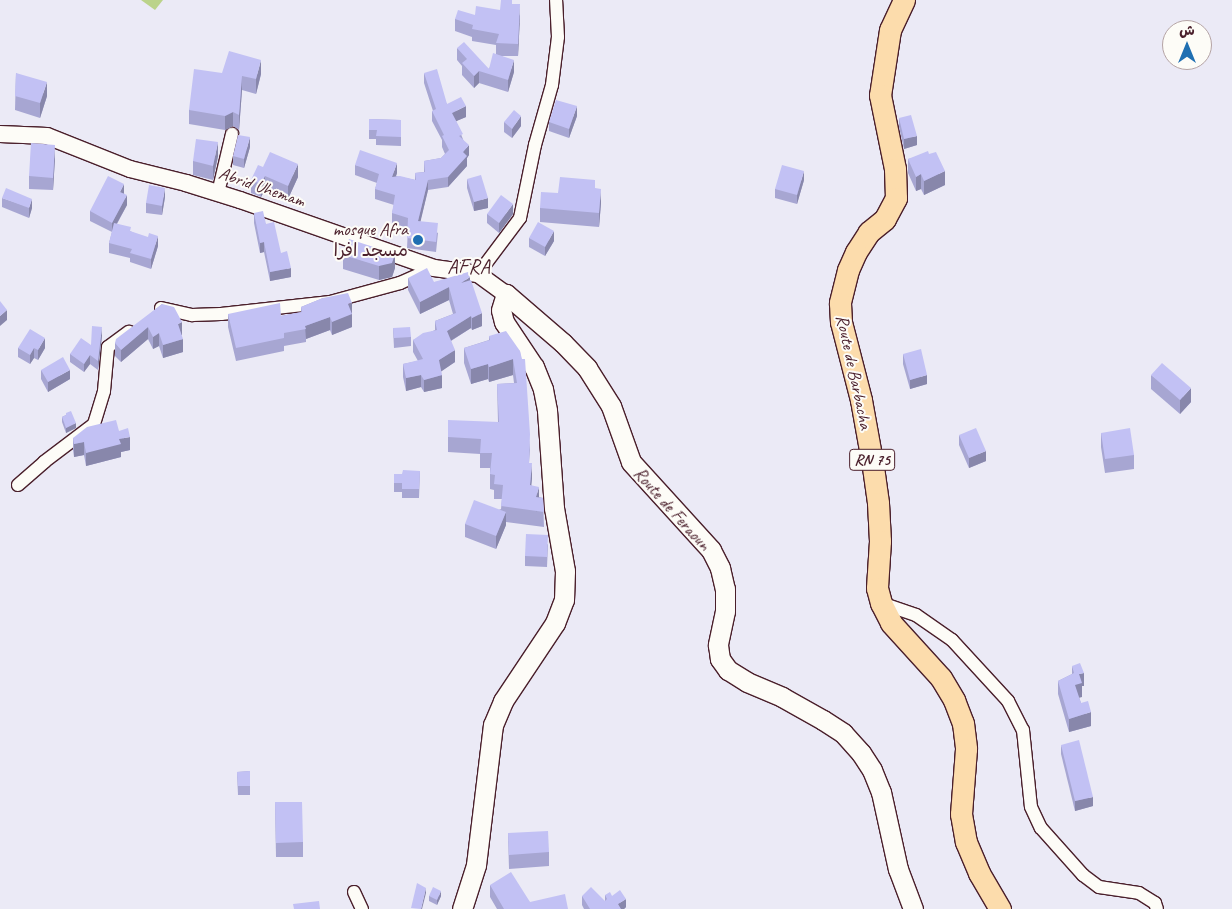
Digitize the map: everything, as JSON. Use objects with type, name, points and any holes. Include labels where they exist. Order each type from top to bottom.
[{"type":"main road","name":"Route de Barbacha","points":[[904,0],[890,30],[880,95],[895,169],[896,198],[885,219],[869,232],[856,252],[848,270],[840,304],[848,353],[861,400],[878,503],[880,542],[877,588],[881,603],[891,623],[941,678],[960,715],[966,749],[961,814],[966,842],[979,872],[1000,909]]},
{"type":"main road","points":[[462,909],[476,865],[493,724],[503,701],[555,623],[564,600],[565,571],[554,508],[547,410],[543,389],[534,367],[504,322],[501,310],[506,294]]},
{"type":"main road","name":"Route de Feraoun","points":[[506,294],[563,343],[587,368],[610,406],[631,462],[710,550],[720,568],[725,589],[725,611],[718,645],[720,659],[728,670],[747,682],[782,697],[843,733],[872,770],[881,792],[898,869],[913,909]]},
{"type":"street","points":[[478,274],[520,218],[535,145],[552,85],[558,37],[556,0]]},
{"type":"street","name":"Abrid Uhemam","points":[[0,134],[47,136],[130,169],[218,193],[434,268],[478,274],[506,294]]},
{"type":"street","points":[[218,193],[232,134]]},
{"type":"street","points":[[152,314],[160,308],[192,315],[221,314],[330,302],[400,283],[434,268]]},
{"type":"street","points":[[18,485],[44,462],[94,424],[104,391],[108,347],[138,325]]},
{"type":"street","points":[[881,603],[916,615],[952,640],[1008,701],[1023,730],[1031,807],[1041,828],[1083,876],[1099,887],[1140,893],[1155,903],[1157,909]]},
{"type":"street","points":[[354,892],[362,909]]},
{"type":"green space","points":[[141,0],[163,0],[155,10]]},
{"type":"building","points":[[501,0],[512,0],[512,4],[520,4],[518,44],[496,43],[499,34],[472,29],[473,25],[455,19],[458,10],[475,15],[476,6],[500,10]]},
{"type":"building","points":[[464,42],[489,69],[493,53],[514,60],[508,80],[479,71],[474,76],[462,63],[467,59],[457,48]]},
{"type":"building","points":[[229,51],[261,60],[256,79],[242,76],[239,115],[233,112],[225,116],[189,110],[194,69],[222,73]]},
{"type":"building","points":[[437,69],[447,104],[461,97],[466,106],[452,113],[463,134],[459,136],[469,145],[463,152],[467,156],[448,177],[428,180],[418,221],[438,223],[436,242],[407,238],[408,218],[392,213],[395,195],[375,189],[379,174],[355,165],[360,150],[397,163],[392,177],[400,176],[416,180],[415,173],[425,172],[424,161],[441,158],[449,150],[432,111],[436,109],[424,73]]},
{"type":"building","points":[[16,73],[47,82],[40,103],[15,96]]},
{"type":"building","points":[[556,100],[577,106],[569,129],[549,122]]},
{"type":"building","points":[[514,110],[521,116],[512,129],[504,122]]},
{"type":"building","points":[[911,115],[917,136],[904,139],[899,118]]},
{"type":"building","points":[[369,119],[401,120],[401,137],[376,136],[377,130],[369,130]]},
{"type":"building","points":[[238,135],[250,137],[244,159],[233,156]]},
{"type":"building","points":[[196,139],[218,142],[213,166],[193,161]]},
{"type":"building","points":[[31,143],[55,145],[53,178],[29,176]]},
{"type":"building","points":[[928,151],[929,154],[936,152],[945,171],[924,181],[921,174],[916,177],[908,159]]},
{"type":"building","points":[[270,152],[298,164],[288,186],[265,176],[261,184],[251,180],[258,165],[263,167]]},
{"type":"building","points":[[782,165],[804,171],[797,195],[775,189]]},
{"type":"building","points":[[481,175],[488,198],[474,202],[467,179]]},
{"type":"building","points":[[108,176],[124,184],[120,192],[127,195],[112,223],[90,211]]},
{"type":"building","points":[[560,177],[595,180],[595,188],[601,189],[599,213],[540,208],[541,192],[558,193]]},
{"type":"building","points":[[149,185],[165,188],[162,206],[146,203]]},
{"type":"building","points":[[6,188],[32,199],[29,208],[2,198]]},
{"type":"building","points":[[501,195],[513,204],[499,223],[487,214]]},
{"type":"building","points":[[263,211],[266,224],[274,222],[281,253],[287,251],[291,268],[270,272],[264,242],[260,243],[254,213]]},
{"type":"building","points":[[538,222],[554,231],[545,247],[529,238]]},
{"type":"building","points":[[114,223],[131,227],[130,231],[148,237],[149,233],[158,236],[151,259],[130,253],[132,249],[109,243]]},
{"type":"building","points":[[349,239],[395,254],[392,263],[379,266],[343,255]]},
{"type":"building","points":[[427,268],[434,282],[468,272],[470,277],[461,283],[471,280],[482,313],[472,318],[471,316],[447,331],[455,350],[439,360],[442,375],[424,380],[421,375],[406,378],[403,364],[423,359],[413,340],[423,333],[437,330],[435,321],[456,313],[449,287],[420,302],[408,278]]},
{"type":"building","points":[[348,293],[352,303],[348,304],[352,314],[332,322],[330,317],[305,326],[306,329],[284,333],[284,338],[236,348],[228,314],[280,303],[281,316],[302,312],[301,307],[323,298]]},
{"type":"building","points":[[0,301],[7,310],[0,316]]},
{"type":"building","points":[[162,304],[174,307],[182,322],[178,324],[183,339],[163,345],[159,333],[153,337],[148,327],[121,350],[115,343],[116,339]]},
{"type":"building","points":[[92,326],[102,327],[98,361],[90,355],[84,364],[70,354],[81,338],[91,345]]},
{"type":"building","points":[[410,327],[411,337],[394,338],[393,328]]},
{"type":"building","points":[[30,329],[45,338],[38,350],[34,348],[30,355],[18,348]]},
{"type":"building","points":[[506,331],[520,351],[522,359],[525,359],[530,434],[529,463],[532,463],[530,485],[539,487],[536,497],[543,498],[544,512],[501,506],[503,485],[494,484],[495,475],[490,474],[492,453],[480,453],[481,439],[448,437],[448,420],[499,422],[497,384],[517,383],[513,359],[489,367],[488,364],[471,369],[464,348],[490,340],[489,336]]},
{"type":"building","points":[[921,349],[927,375],[910,380],[903,354]]},
{"type":"building","points":[[63,357],[70,370],[48,382],[41,370]]},
{"type":"building","points":[[1162,363],[1191,388],[1180,400],[1151,375]]},
{"type":"building","points":[[71,411],[76,423],[66,428],[62,417]]},
{"type":"building","points":[[116,420],[119,431],[128,428],[130,437],[119,439],[121,444],[86,453],[84,442],[74,444],[73,438],[87,427]]},
{"type":"building","points":[[976,428],[986,451],[969,458],[959,435]]},
{"type":"building","points":[[1130,428],[1134,455],[1105,459],[1101,433]]},
{"type":"building","points":[[403,470],[420,471],[419,489],[402,489],[402,483],[394,483],[394,474],[402,474]]},
{"type":"building","points":[[474,500],[506,512],[496,536],[465,524]]},
{"type":"building","points":[[526,534],[548,535],[547,557],[525,556]]},
{"type":"building","points":[[1080,663],[1084,673],[1079,674],[1082,683],[1075,685],[1081,703],[1088,701],[1091,712],[1069,719],[1058,681],[1074,673],[1072,666]]},
{"type":"building","points":[[1079,740],[1093,797],[1075,801],[1061,745]]},
{"type":"building","points":[[250,771],[250,786],[238,786],[237,772]]},
{"type":"building","points":[[275,802],[302,802],[303,842],[276,843]]},
{"type":"building","points":[[548,831],[549,852],[509,855],[508,833]]},
{"type":"building","points":[[511,872],[530,902],[565,894],[568,909],[504,909],[490,885]]},
{"type":"building","points":[[417,883],[426,888],[421,909],[411,908]]},
{"type":"building","points":[[433,887],[441,891],[437,900],[429,896]]},
{"type":"building","points":[[591,887],[605,901],[607,899],[605,895],[610,892],[612,896],[620,890],[626,899],[618,904],[621,909],[590,909],[582,896]]},
{"type":"building","points":[[319,901],[320,909],[294,909],[293,904]]},
{"type":"place","name":"mosque Afra مسجد افرا","points":[[418,240]]},
{"type":"district","name":"AFRA","points":[[469,266]]}]
